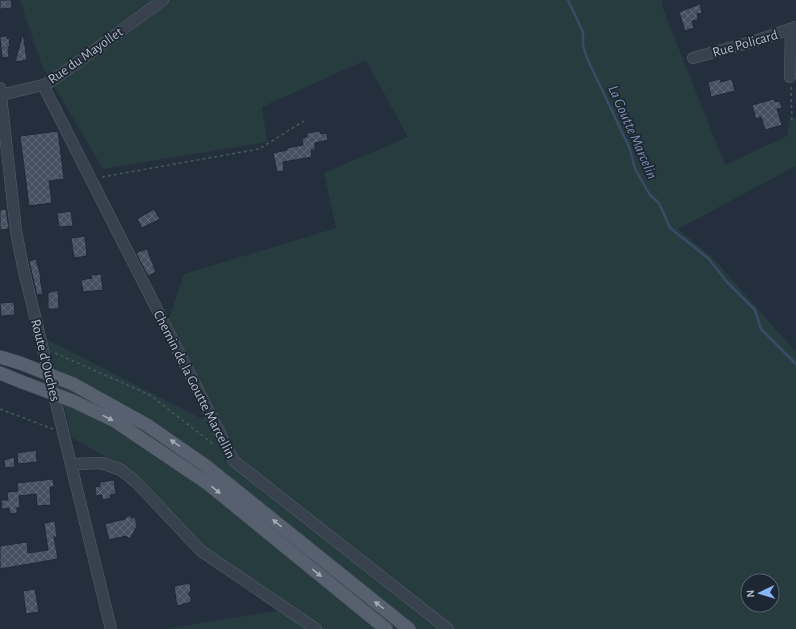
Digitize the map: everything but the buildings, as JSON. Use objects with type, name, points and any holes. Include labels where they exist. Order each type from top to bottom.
[{"type":"main road","points":[[0,357],[20,363],[73,384],[148,425],[200,461],[409,629]]},
{"type":"main road","points":[[0,373],[73,401],[115,421],[207,483],[386,629]]},
{"type":"street","name":"Rue du Mayollet","points":[[0,91],[43,85],[52,81],[163,0]]},
{"type":"street","name":"Rue Policard","points":[[694,58],[755,41],[793,28]]},
{"type":"street","points":[[790,77],[793,28]]},
{"type":"street","name":"Chemin de la Goutte Marcellin","points":[[43,85],[234,461],[448,629]]},
{"type":"street","name":"Route d'Ouches","points":[[0,91],[16,231],[42,347],[72,464],[111,629]]},
{"type":"street","points":[[72,464],[102,463],[121,470],[136,482],[201,551],[316,629]]},
{"type":"path","points":[[790,77],[792,121]]},
{"type":"path","points":[[90,179],[259,150],[304,121]]},
{"type":"path","points":[[42,347],[150,395],[214,444]]},
{"type":"path","points":[[0,409],[64,432]]},
{"type":"green space","points":[[20,0],[662,0],[662,6],[725,165],[787,136],[790,118],[796,118],[796,166],[678,229],[713,258],[796,352],[796,629],[165,629],[288,609],[204,550],[128,469],[72,438],[48,340],[204,420],[169,319],[184,274],[336,228],[324,173],[408,137],[366,60],[262,107],[267,142],[103,169],[42,66]]},
{"type":"waterway","name":"La Goutte Marcelin","points":[[568,0],[583,32],[583,45],[587,58],[630,149],[635,169],[650,195],[659,203],[670,228],[708,258],[727,282],[755,310],[761,329],[796,364]]}]
